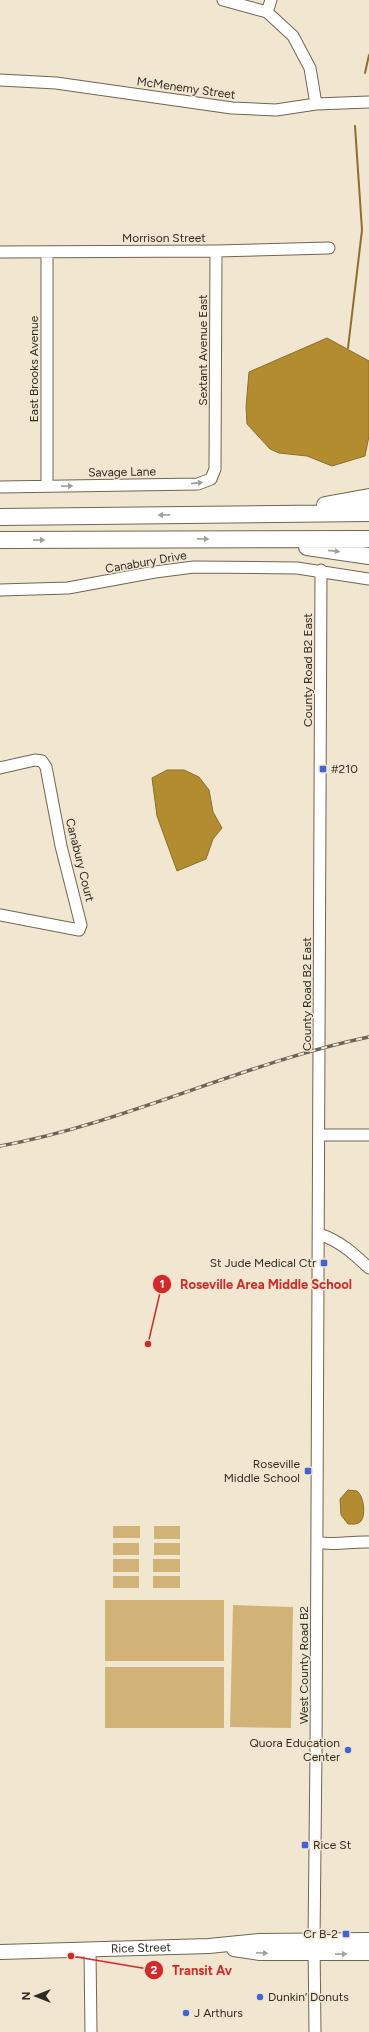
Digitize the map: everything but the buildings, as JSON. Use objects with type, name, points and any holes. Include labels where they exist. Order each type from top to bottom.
[{"type":"highway","points":[[259,514],[335,504],[369,497]]},
{"type":"highway","points":[[0,517],[369,513]]},
{"type":"highway","points":[[0,540],[369,539]]},
{"type":"highway","points":[[282,540],[313,549],[369,556]]},
{"type":"main road","name":"Rice Street","points":[[0,1952],[209,1946],[260,1953],[369,1940]]},
{"type":"main road","name":"Rice Street","points":[[314,1947],[369,1953]]},
{"type":"street","points":[[223,0],[267,12],[293,36],[310,68],[316,104]]},
{"type":"street","points":[[267,12],[271,0]]},
{"type":"street","name":"McMenemy Street","points":[[0,80],[56,83],[232,108],[276,110],[316,104],[369,102]]},
{"type":"street","name":"Morrison Street","points":[[0,252],[216,251],[329,248]]},
{"type":"street","name":"Sextant Avenue East","points":[[216,251],[216,448]]},
{"type":"street","name":"East Brooks Avenue","points":[[47,252],[47,486]]},
{"type":"street","name":"Savage Lane","points":[[0,487],[198,484],[211,479],[215,469],[216,448]]},
{"type":"street","name":"Canabury Drive","points":[[0,590],[68,588],[155,572],[194,567],[297,568],[321,570],[369,579]]},
{"type":"street","name":"County Road B2 East","points":[[318,1418],[321,570]]},
{"type":"street","name":"Canabury Court","points":[[0,768],[35,760],[42,761],[46,767],[61,846],[82,924],[79,930],[0,915]]},
{"type":"street","points":[[319,1135],[369,1135]]},
{"type":"street","points":[[319,1234],[334,1238],[346,1246],[369,1268]]},
{"type":"street","name":"West County Road B2","points":[[315,2032],[314,1947],[318,1418]]},
{"type":"street","points":[[317,1542],[328,1544],[344,1544],[352,1541],[369,1542]]},
{"type":"street","points":[[90,1950],[91,2032]]},
{"type":"shaded area","points":[[327,338],[369,361],[369,436],[365,456],[332,466],[307,456],[279,453],[270,449],[247,424],[246,407],[249,372]]},
{"type":"shaded area","points":[[167,770],[184,770],[199,777],[209,790],[213,812],[222,828],[213,839],[206,859],[177,871],[157,816],[152,778]]},
{"type":"shaded area","points":[[348,1490],[357,1491],[363,1501],[363,1518],[357,1524],[348,1524],[341,1515],[340,1499]]},
{"type":"shaded area","points":[[113,1526],[140,1526],[140,1538],[113,1538]]},
{"type":"shaded area","points":[[154,1526],[180,1526],[180,1539],[154,1539]]},
{"type":"shaded area","points":[[113,1543],[139,1543],[139,1555],[113,1555]]},
{"type":"shaded area","points":[[154,1543],[180,1543],[180,1555],[154,1555]]},
{"type":"shaded area","points":[[113,1559],[139,1559],[139,1572],[113,1572]]},
{"type":"shaded area","points":[[153,1559],[180,1559],[180,1572],[153,1572]]},
{"type":"shaded area","points":[[113,1576],[139,1576],[139,1588],[113,1588]]},
{"type":"shaded area","points":[[153,1576],[180,1576],[180,1588],[153,1588]]},
{"type":"shaded area","points":[[105,1600],[224,1600],[224,1661],[105,1661]]},
{"type":"shaded area","points":[[233,1605],[293,1607],[291,1728],[230,1727]]},
{"type":"shaded area","points":[[105,1667],[224,1667],[224,1728],[105,1728]]},
{"type":"waterway","points":[[365,73],[369,55]]},
{"type":"waterway","points":[[348,348],[362,230],[355,126]]},
{"type":"railway","points":[[0,1146],[47,1136],[93,1123],[276,1062],[322,1048],[369,1037]]},
{"type":"place","name":"#210","points":[[323,769]]},
{"type":"place","name":"St Jude Medical Ctr","points":[[324,1263]]},
{"type":"place","name":"Roseville Area Middle School","points":[[148,1344]]},
{"type":"place","name":"Roseville Middle School","points":[[308,1471]]},
{"type":"place","name":"Quora Education Center","points":[[348,1750]]},
{"type":"place","name":"Rice St","points":[[305,1845]]},
{"type":"place","name":"Cr B-2","points":[[346,1934]]},
{"type":"place","name":"Transit Av","points":[[71,1956]]},
{"type":"place","name":"Dunkin’ Donuts","points":[[260,1997]]},
{"type":"place","name":"J Arthurs","points":[[186,2013]]}]
